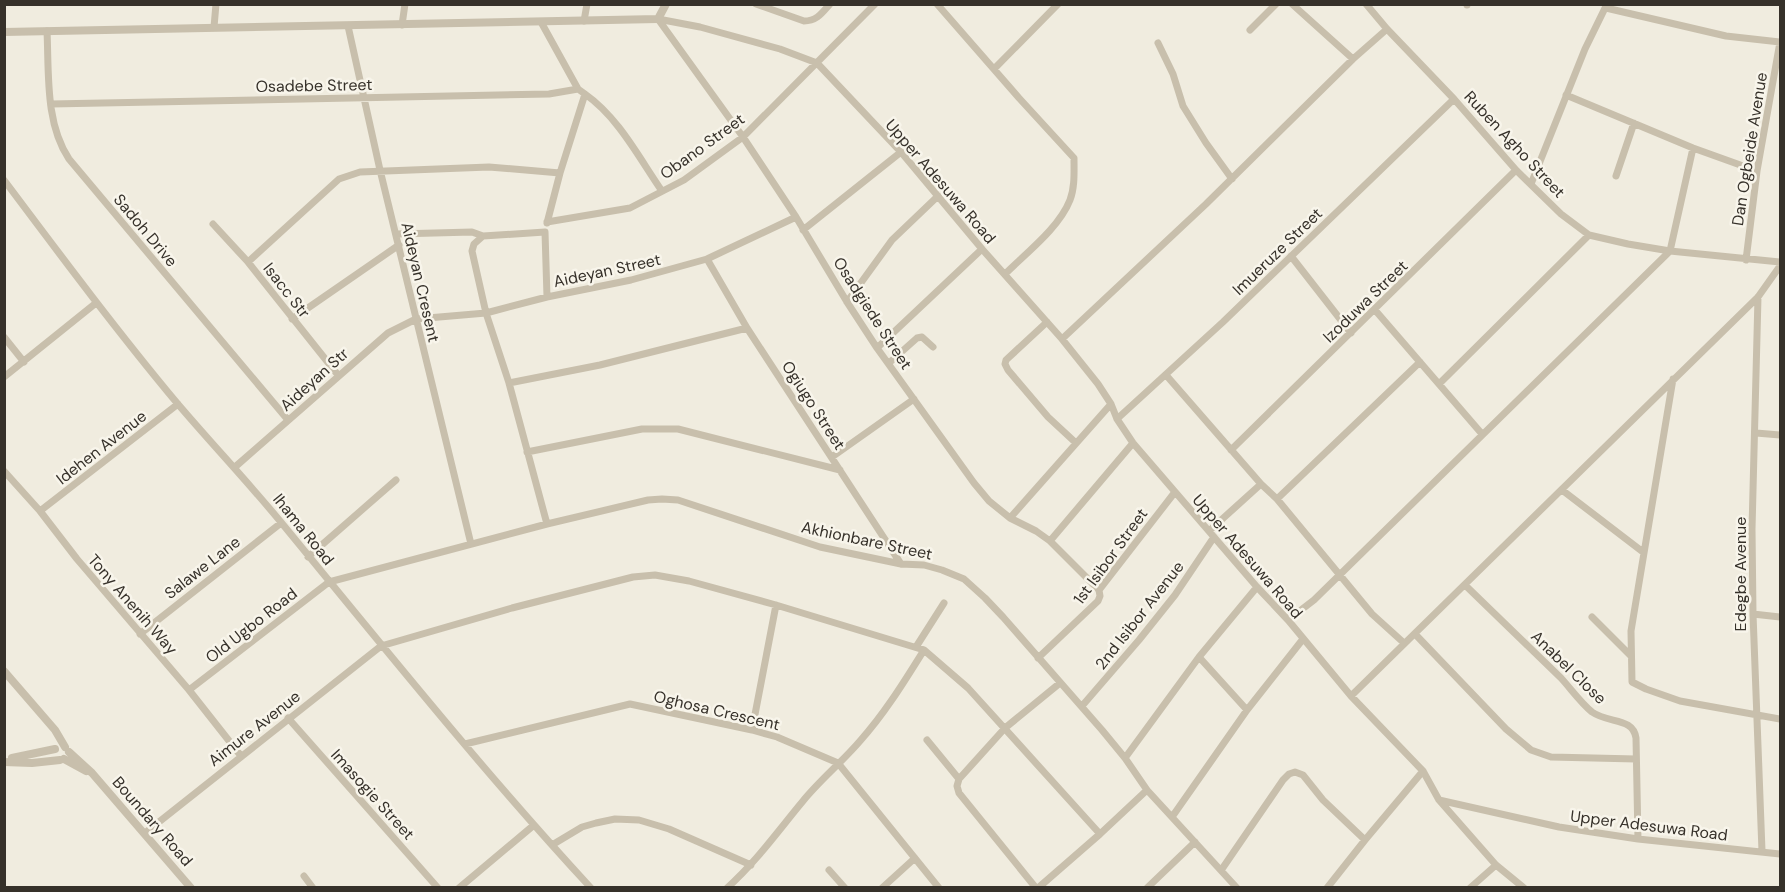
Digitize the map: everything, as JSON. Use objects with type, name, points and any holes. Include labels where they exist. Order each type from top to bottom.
[{"type":"street","points":[[214,27],[216,4]]},
{"type":"street","points":[[402,25],[405,4]]},
{"type":"street","points":[[584,21],[587,4]]},
{"type":"street","points":[[658,19],[666,4]]},
{"type":"street","points":[[756,4],[804,21],[811,21],[818,17],[830,4]]},
{"type":"street","name":"Obano Street","points":[[547,222],[630,208],[684,180],[743,137],[875,4]]},
{"type":"street","points":[[937,4],[1074,158],[1071,198],[1063,215],[1005,274]]},
{"type":"street","points":[[994,69],[1058,4]]},
{"type":"street","points":[[1250,30],[1276,4]]},
{"type":"street","points":[[1292,4],[1353,59]]},
{"type":"street","name":"Ruben Agho Street","points":[[1366,4],[1516,170],[1561,214],[1588,235],[1670,251],[1780,264]]},
{"type":"street","points":[[1531,184],[1585,49],[1607,6],[1726,36],[1780,42]]},
{"type":"street","points":[[4,32],[658,19],[710,29],[780,49],[817,63]]},
{"type":"street","name":"Osadgiede Street","points":[[658,19],[743,137],[877,348],[974,483],[989,501],[1010,518],[1050,541],[1099,590]]},
{"type":"street","points":[[541,22],[578,89],[613,120],[663,192]]},
{"type":"street","name":"Aideyan Cresent","points":[[348,26],[380,170],[471,544]]},
{"type":"street","points":[[1062,339],[1387,29]]},
{"type":"street","name":"Sadoh Drive","points":[[47,31],[51,104],[61,147],[288,420]]},
{"type":"street","name":"Dan Ogbeide Avenue","points":[[1746,260],[1757,171],[1780,42]]},
{"type":"street","points":[[1158,43],[1173,74],[1183,106],[1232,179]]},
{"type":"street","name":"Upper Adesuwa Road","points":[[817,63],[901,152],[982,249],[1062,339],[1098,384],[1132,443],[1288,620],[1351,696],[1424,771],[1439,800],[1559,828],[1780,854]]},
{"type":"street","name":"Osadebe Street","points":[[51,104],[549,94],[578,89]]},
{"type":"street","points":[[547,297],[545,232],[560,172],[585,94]]},
{"type":"street","points":[[1566,95],[1694,148],[1757,171]]},
{"type":"street","name":"Imueruze Street","points":[[1117,420],[1292,256],[1454,99]]},
{"type":"street","points":[[1616,176],[1634,123]]},
{"type":"street","points":[[1288,620],[1314,600],[1670,251],[1694,148]]},
{"type":"street","points":[[804,230],[901,152]]},
{"type":"street","points":[[248,262],[339,179],[360,172],[489,167],[560,172]]},
{"type":"street","name":"Izoduwa Street","points":[[1231,450],[1516,170]]},
{"type":"street","name":"Ihama Road","points":[[4,180],[96,303],[178,404],[235,467],[381,646],[591,888]]},
{"type":"street","points":[[846,302],[892,240],[938,196]]},
{"type":"street","name":"Aideyan Street","points":[[416,319],[486,313],[547,297],[631,280],[706,259],[796,218]]},
{"type":"street","name":"Isacc Str","points":[[213,224],[248,262],[338,375]]},
{"type":"street","points":[[397,234],[472,232],[483,236],[545,232]]},
{"type":"street","points":[[1439,384],[1588,235]]},
{"type":"street","points":[[483,236],[474,244],[472,251],[486,313],[509,383],[547,524]]},
{"type":"street","points":[[292,319],[399,245]]},
{"type":"street","points":[[877,348],[982,249]]},
{"type":"street","points":[[1292,256],[1351,333]]},
{"type":"street","name":"Ogiugo Street","points":[[706,259],[747,328],[902,564]]},
{"type":"street","points":[[1351,696],[1758,297],[1780,264]]},
{"type":"street","name":"Edegbe Avenue","points":[[1758,297],[1752,529],[1762,851]]},
{"type":"street","points":[[4,377],[96,303]]},
{"type":"street","points":[[1375,310],[1482,434]]},
{"type":"street","name":"Aideyan Str","points":[[235,467],[388,333],[416,319]]},
{"type":"street","points":[[1047,322],[1006,360],[1005,364],[1048,417],[1076,443]]},
{"type":"street","points":[[509,383],[600,365],[747,328]]},
{"type":"street","points":[[4,337],[24,362]]},
{"type":"street","points":[[888,363],[917,338],[922,337],[933,347]]},
{"type":"street","points":[[1277,499],[1420,362]]},
{"type":"street","points":[[1166,375],[1261,484],[1277,499],[1372,614],[1404,643]]},
{"type":"street","points":[[1673,380],[1631,632],[1631,678],[1634,684],[1680,701],[1780,719]]},
{"type":"street","points":[[832,457],[914,399]]},
{"type":"street","name":"Idehen Avenue","points":[[40,511],[178,404]]},
{"type":"street","points":[[1010,518],[1111,404]]},
{"type":"street","points":[[527,452],[642,429],[678,429],[840,470]]},
{"type":"street","points":[[1756,433],[1780,435]]},
{"type":"street","points":[[1050,541],[1132,443]]},
{"type":"street","name":"Tony Anenih Way","points":[[4,471],[189,690],[241,756]]},
{"type":"street","points":[[308,556],[396,480]]},
{"type":"street","name":"2nd Isibor Avenue","points":[[1082,706],[1161,613],[1212,534],[1261,484]]},
{"type":"street","points":[[1562,490],[1643,552]]},
{"type":"street","name":"1st Isibor Street","points":[[1038,658],[1098,602],[1099,590],[1175,492]]},
{"type":"street","name":"Akhionbare Street","points":[[329,582],[547,524],[648,500],[662,499],[678,500],[819,547],[942,570],[964,579],[985,598],[1082,706],[1125,758],[1147,790],[1222,869],[1237,888]]},
{"type":"street","name":"Salawe Lane","points":[[140,634],[281,523]]},
{"type":"street","points":[[381,646],[512,608],[644,575],[689,581],[924,650],[968,688],[1100,834]]},
{"type":"street","name":"Old Ugbo Road","points":[[189,690],[329,582]]},
{"type":"street","name":"Anabel Close","points":[[1465,585],[1573,690],[1590,710],[1602,718],[1632,726],[1635,731],[1638,838]]},
{"type":"street","points":[[1125,758],[1199,657],[1257,587]]},
{"type":"street","points":[[916,647],[944,603]]},
{"type":"street","points":[[752,730],[776,605]]},
{"type":"street","points":[[1753,614],[1780,617]]},
{"type":"street","points":[[1592,617],[1631,656]]},
{"type":"street","points":[[1415,634],[1506,729],[1531,750],[1551,757],[1636,759]]},
{"type":"street","points":[[1172,817],[1247,710],[1303,639]]},
{"type":"street","name":"Aimure Avenue","points":[[145,833],[381,646]]},
{"type":"street","points":[[727,888],[751,865],[804,800],[860,741],[890,703],[924,650]]},
{"type":"street","points":[[1199,657],[1247,710]]},
{"type":"street","name":"Boundary Road","points":[[4,671],[56,730],[62,752],[92,773],[191,888]]},
{"type":"street","points":[[1060,683],[1005,728],[959,779],[957,786],[959,793],[1037,888],[1147,790]]},
{"type":"street","name":"Oghosa Crescent","points":[[465,744],[630,704],[777,737],[838,763],[939,888]]},
{"type":"street","name":"Imasogie Street","points":[[288,718],[438,888]]},
{"type":"street","points":[[927,740],[959,779]]},
{"type":"street","points":[[4,761],[32,763],[62,752]]},
{"type":"street","points":[[1327,888],[1424,771]]},
{"type":"street","points":[[1222,869],[1283,780],[1295,772],[1303,775],[1323,800],[1365,840]]},
{"type":"street","points":[[1439,800],[1496,865],[1524,888]]},
{"type":"street","points":[[552,845],[582,827],[615,819],[639,820],[669,829],[751,865]]},
{"type":"street","points":[[459,888],[534,825]]},
{"type":"street","points":[[1147,888],[1195,842]]},
{"type":"street","points":[[882,888],[915,858]]},
{"type":"street","points":[[1470,888],[1496,865]]},
{"type":"street","points":[[829,870],[845,888]]},
{"type":"street","points":[[304,876],[313,888]]}]
